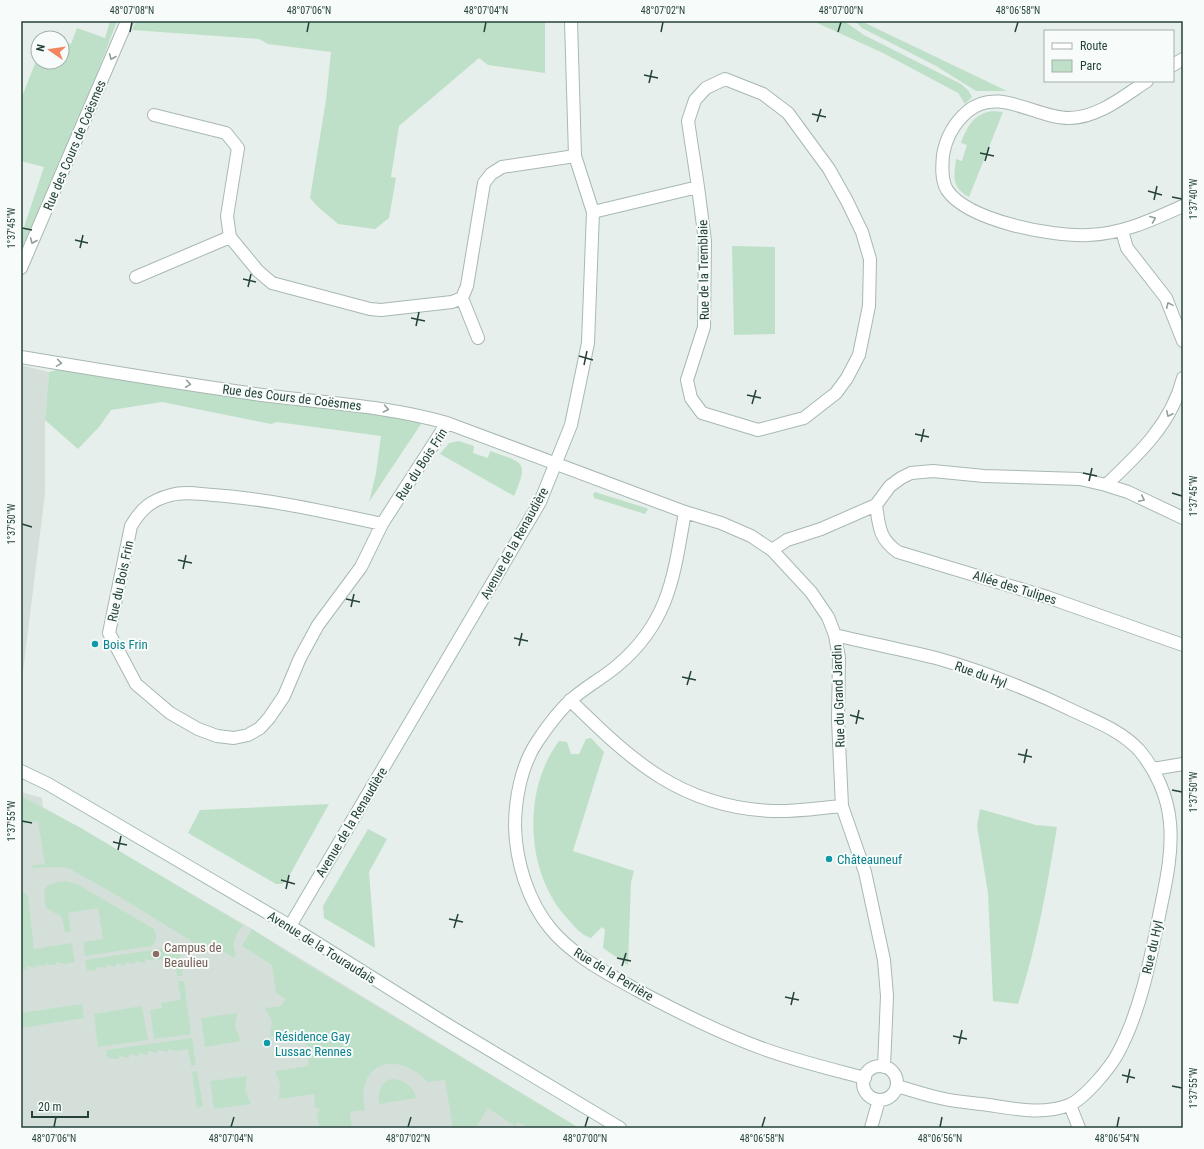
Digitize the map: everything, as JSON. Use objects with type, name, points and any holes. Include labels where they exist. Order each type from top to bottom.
[{"type":"street","name":"Rue des Cours de Coësmes","points":[[21,268],[127,21]]},
{"type":"street","name":"Avenue de la Renaudière","points":[[290,926],[540,502],[571,425],[588,343],[593,212],[575,156],[571,21]]},
{"type":"street","points":[[1174,64],[1183,59]]},
{"type":"street","name":"Rue de la Tremblaie","points":[[725,79],[763,94],[788,113],[829,169],[862,232],[870,259],[870,284],[865,330],[859,355],[847,378],[836,393],[804,418],[758,430],[702,413],[691,398],[687,380],[704,327],[704,241],[698,187],[688,121],[695,100],[706,88],[725,79]]},
{"type":"street","points":[[1145,82],[1100,110],[1069,118],[1051,116],[1005,102],[991,101],[981,103],[968,111],[951,129],[945,144],[942,178],[947,190],[957,199],[994,219],[1023,228],[1065,235],[1089,235],[1122,231],[1153,220],[1183,206]]},
{"type":"street","points":[[154,115],[226,133],[238,148],[227,216],[230,237],[268,280],[281,287],[370,310],[452,302],[462,298]]},
{"type":"street","points":[[478,338],[462,298],[467,286],[484,183],[491,174],[502,166],[575,156]]},
{"type":"street","points":[[593,212],[698,187]]},
{"type":"street","points":[[1122,231],[1127,248],[1166,298],[1183,341]]},
{"type":"street","points":[[136,277],[230,237]]},
{"type":"street","name":"Rue des Cours de Coësmes","points":[[21,357],[256,394],[371,407],[421,416],[447,423],[556,463]]},
{"type":"street","points":[[1106,485],[1152,439],[1165,422],[1183,378]]},
{"type":"street","name":"Rue du Bois Frin","points":[[382,524],[228,496],[185,492],[171,494],[156,500],[139,511],[131,526],[110,633],[136,684],[170,713],[217,736],[234,738],[248,735],[260,728],[284,696],[300,658],[318,625],[361,567],[382,524],[447,423]]},
{"type":"street","name":"Rue du Grand Jardin","points":[[556,463],[685,512],[721,523],[751,536],[772,550],[811,592],[828,617],[835,635],[839,658],[838,720],[842,806],[865,872],[884,960],[887,996],[884,1067]]},
{"type":"street","points":[[772,550],[787,540],[822,529],[876,505],[890,486],[900,478],[911,473],[934,471],[984,476],[1080,479],[1128,492],[1183,518]]},
{"type":"street","name":"Allée des Tulipes","points":[[876,505],[879,527],[884,540],[898,552],[1047,596],[1183,645]]},
{"type":"street","name":"Rue de la Perrière","points":[[685,512],[671,588],[661,612],[636,648],[618,665],[570,700],[536,743],[521,782],[515,820],[518,863],[535,903],[550,928],[570,948],[588,961],[662,1003],[704,1024],[762,1048],[807,1063],[865,1078]]},
{"type":"street","name":"Rue du Hyl","points":[[835,635],[938,659],[1057,703],[1126,738],[1140,752],[1153,769],[1165,797],[1170,822],[1171,843],[1164,893],[1140,997],[1128,1032],[1117,1055],[1104,1074],[1070,1104],[1044,1110],[1022,1110],[942,1099],[897,1086]]},
{"type":"street","points":[[570,700],[611,741],[644,768],[666,782],[698,797],[722,805],[773,811],[842,806]]},
{"type":"street","points":[[1153,769],[1183,764]]},
{"type":"street","name":"Avenue de la Touraudais","points":[[21,771],[98,813],[290,926],[443,1022],[620,1128]]},
{"type":"street","points":[[884,1067],[894,1075],[897,1086],[891,1096],[879,1100],[867,1094],[864,1088],[865,1078],[873,1069],[884,1067]]},
{"type":"street","points":[[871,1128],[879,1100]]},
{"type":"street","points":[[1070,1104],[1079,1128]]},
{"type":"shaded area","points":[[21,365],[49,372],[45,420],[45,493],[21,688]]},
{"type":"shaded area","name":"Campus de Beaulieu","points":[[21,792],[42,798],[43,807],[252,929],[579,1128],[21,1128]]},
{"type":"green space","points":[[110,21],[117,21],[89,96],[21,250],[21,236],[44,167],[21,161],[21,106],[23,102],[21,99],[32,70],[70,70],[70,44],[77,28],[105,38]]},
{"type":"green space","points":[[136,21],[545,21],[545,73],[488,65],[479,58],[399,126],[391,177],[396,178],[389,218],[375,229],[338,224],[310,198],[326,100],[331,52],[268,44],[259,39],[132,30]]},
{"type":"green space","points":[[844,21],[864,35],[961,84],[968,90],[972,97],[965,104],[958,93],[883,53],[815,22]]},
{"type":"green space","points":[[855,21],[861,21],[1007,91],[976,91],[936,66],[862,28]]},
{"type":"green space","points":[[992,111],[1003,112],[969,197],[956,185],[954,176],[956,159],[962,161],[967,145],[961,143],[972,122],[980,115]]},
{"type":"green space","points":[[732,246],[775,247],[775,334],[734,335]]},
{"type":"green space","points":[[60,369],[413,419],[421,424],[369,502],[376,473],[381,436],[277,422],[271,424],[162,402],[111,410],[99,427],[78,449],[45,420],[49,372]]},
{"type":"green space","points":[[459,441],[474,446],[473,453],[488,458],[490,451],[510,458],[520,465],[522,470],[521,476],[514,496],[440,454],[449,443]]},
{"type":"green space","points":[[595,492],[648,509],[645,514],[594,498],[593,494]]},
{"type":"green space","points":[[591,738],[604,752],[573,851],[634,871],[631,882],[628,965],[603,948],[605,930],[602,927],[591,938],[581,933],[568,919],[554,900],[543,879],[536,856],[534,807],[539,783],[547,761],[559,741],[567,742],[571,754],[579,754],[586,739]]},
{"type":"green space","points":[[21,796],[81,828],[243,925],[234,942],[234,949],[236,953],[234,958],[219,949],[201,947],[115,894],[68,868],[32,868],[31,866],[45,864],[38,821],[21,824]]},
{"type":"green space","points":[[329,804],[287,880],[282,884],[276,884],[188,833],[200,810]]},
{"type":"green space","points":[[980,809],[1036,825],[1057,827],[1036,938],[1018,1004],[993,1001],[988,893],[977,826]]},
{"type":"green space","points":[[368,829],[387,839],[369,872],[375,948],[324,918],[323,906]]},
{"type":"green space","points":[[67,881],[77,884],[154,929],[156,938],[154,944],[152,946],[85,956],[83,942],[103,939],[98,908],[68,913],[71,932],[65,932],[62,917],[46,908],[44,894],[46,887],[53,883]]},
{"type":"green space","points":[[21,890],[28,896],[34,949],[72,943],[75,962],[65,964],[56,962],[56,965],[36,965],[37,968],[26,966],[27,970],[21,969]]},
{"type":"green space","points":[[252,929],[298,959],[579,1128],[529,1128],[518,1122],[515,1126],[488,1108],[476,1128],[453,1128],[445,1080],[427,1082],[411,1069],[401,1065],[392,1064],[383,1065],[374,1070],[368,1077],[363,1093],[365,1110],[350,1112],[352,1128],[319,1128],[317,1114],[320,1110],[315,1107],[314,1094],[279,1099],[280,1084],[275,1071],[309,1066],[307,1052],[310,1047],[306,1045],[304,1032],[270,1037],[272,1021],[265,1008],[281,1006],[286,999],[276,993],[272,965],[242,946]]},
{"type":"green space","points":[[179,946],[183,976],[177,976],[175,958],[164,960],[154,958],[154,961],[145,959],[145,963],[135,961],[135,964],[125,962],[125,966],[116,963],[116,967],[106,965],[106,968],[96,967],[96,970],[87,971],[85,960]]},
{"type":"green space","points":[[178,981],[184,981],[191,1034],[154,1039],[150,1010],[162,1008],[161,1003],[181,1000]]},
{"type":"green space","points":[[82,1004],[84,1018],[21,1028],[21,1013]]},
{"type":"green space","points":[[142,1006],[148,1040],[98,1047],[94,1014]]},
{"type":"green space","points":[[237,1013],[235,1027],[241,1041],[205,1047],[201,1018]]},
{"type":"green space","points":[[192,1038],[196,1065],[191,1066],[188,1049],[177,1051],[168,1049],[168,1052],[158,1050],[158,1053],[148,1051],[148,1055],[139,1053],[139,1056],[129,1054],[129,1058],[119,1056],[119,1059],[107,1058],[106,1050]]},
{"type":"green space","points":[[197,1071],[203,1106],[197,1108],[192,1072]]},
{"type":"green space","points":[[247,1076],[245,1090],[251,1104],[214,1109],[210,1081]]},
{"type":"green space","points":[[391,1079],[400,1080],[407,1084],[413,1090],[416,1098],[379,1104],[380,1088],[384,1083]]},
{"type":"place","name":"Bois Frin","points":[[95,644]]},
{"type":"place","name":"Châteauneuf","points":[[829,859]]},
{"type":"place","name":"Campus de Beaulieu","points":[[156,954]]},
{"type":"place","name":"Résidence Gay Lussac Rennes","points":[[267,1043]]}]
